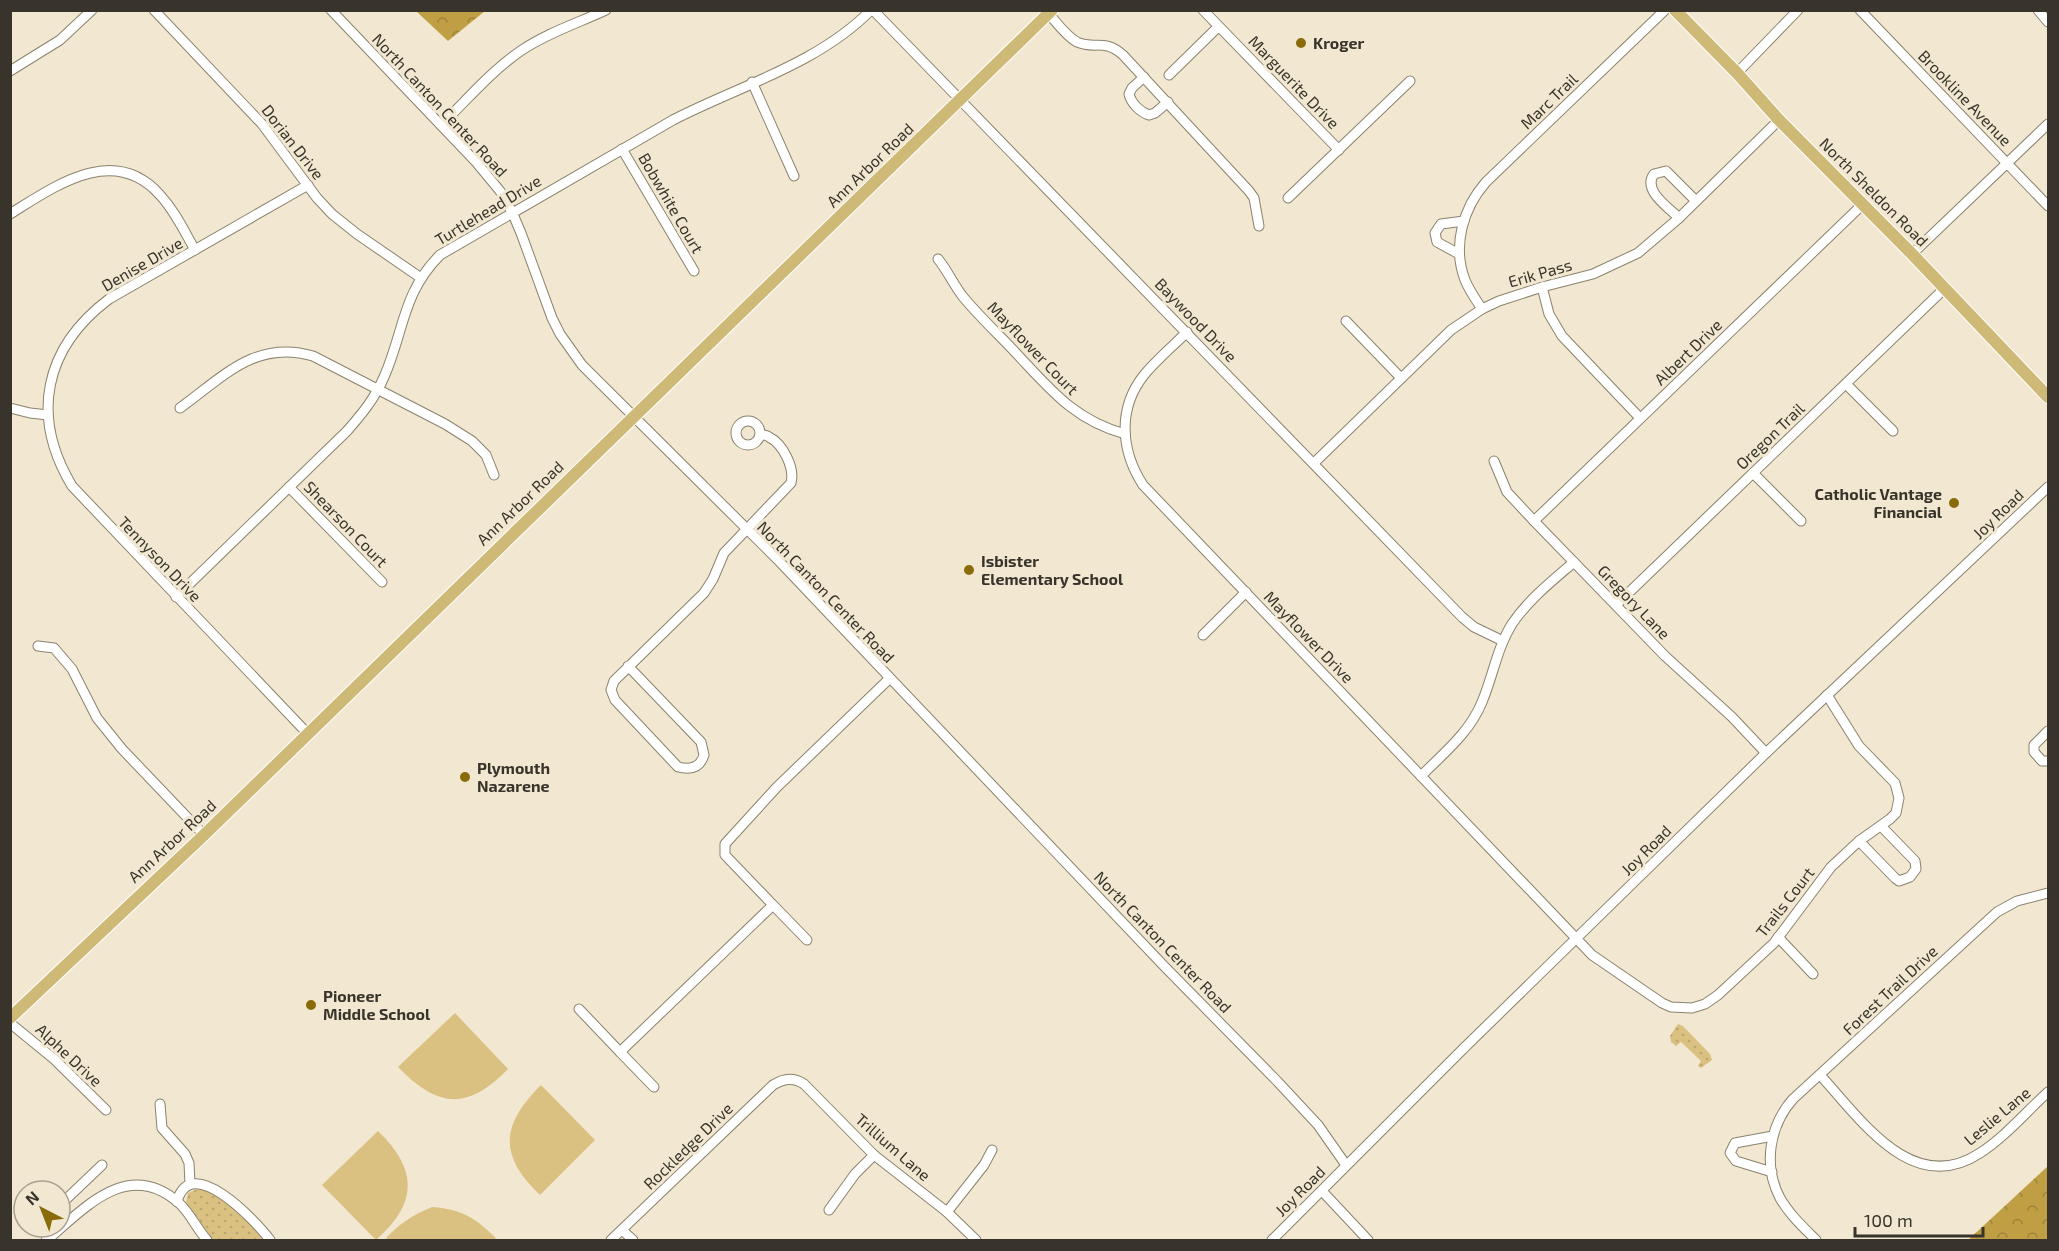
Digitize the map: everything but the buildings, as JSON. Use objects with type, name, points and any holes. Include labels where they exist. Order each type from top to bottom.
[{"type":"main road","name":"North Sheldon Road","points":[[1675,10],[2049,397]]},
{"type":"main road","name":"Ann Arbor Road","points":[[10,1018],[204,835],[1051,12]]},
{"type":"street","points":[[10,71],[60,40],[92,10]]},
{"type":"street","name":"Dorian Drive","points":[[154,10],[262,124],[323,204],[342,223],[420,278]]},
{"type":"street","name":"North Canton Center Road","points":[[331,10],[486,172],[512,212],[546,305],[560,334],[582,365],[777,559],[1164,966],[1277,1080],[1318,1125],[1346,1165]]},
{"type":"street","points":[[441,125],[521,51],[606,10]]},
{"type":"street","name":"Turtlehead Drive","points":[[176,597],[347,431],[367,408],[378,390],[408,302],[420,278],[447,250],[707,102],[822,50],[850,30],[872,10]]},
{"type":"street","name":"Baywood Drive","points":[[872,10],[1187,332],[1462,618],[1474,627],[1503,641]]},
{"type":"street","name":"Marguerite Drive","points":[[1203,10],[1339,150]]},
{"type":"street","name":"Marc Trail","points":[[1482,309],[1465,279],[1459,254],[1464,221],[1473,199],[1486,182],[1665,10]]},
{"type":"street","points":[[1737,73],[1798,10]]},
{"type":"street","name":"Brookline Avenue","points":[[1860,10],[2049,206]]},
{"type":"street","points":[[2038,10],[2049,22]]},
{"type":"street","points":[[1051,12],[1075,41],[1115,47],[1249,190],[1254,198],[1259,226]]},
{"type":"street","points":[[1169,75],[1218,27]]},
{"type":"street","points":[[1144,77],[1129,94],[1137,107],[1146,114],[1152,115],[1168,102]]},
{"type":"street","points":[[1288,198],[1410,81]]},
{"type":"street","points":[[752,82],[794,176]]},
{"type":"street","name":"Erik Pass","points":[[1314,463],[1451,330],[1482,309],[1514,295],[1593,274],[1638,253],[1679,218],[1779,120]]},
{"type":"street","points":[[1912,254],[2049,124]]},
{"type":"street","name":"Bobwhite Court","points":[[622,149],[694,272]]},
{"type":"street","points":[[10,214],[56,185],[74,177],[99,171],[122,173],[143,181],[159,194],[173,211],[195,250]]},
{"type":"street","points":[[1679,218],[1651,188],[1650,180],[1654,174],[1666,171],[1696,201]]},
{"type":"street","name":"Denise Drive","points":[[48,415],[49,393],[54,370],[67,343],[82,323],[110,299],[308,185]]},
{"type":"street","name":"Albert Drive","points":[[1534,521],[1863,204]]},
{"type":"street","points":[[1459,254],[1437,242],[1435,233],[1441,224],[1464,221]]},
{"type":"street","name":"Mayflower Court","points":[[938,259],[950,274],[962,296],[1057,397],[1093,423],[1125,434]]},
{"type":"street","points":[[1542,287],[1549,314],[1562,336],[1640,418]]},
{"type":"street","name":"Oregon Trail","points":[[1616,605],[1944,288]]},
{"type":"street","points":[[1346,321],[1401,378]]},
{"type":"street","name":"Mayflower Drive","points":[[1187,332],[1138,384],[1127,409],[1125,434],[1130,461],[1143,485],[1577,938]]},
{"type":"street","points":[[180,408],[243,363],[277,351],[300,352],[313,356],[445,424],[472,441],[486,455],[494,475]]},
{"type":"street","points":[[1846,384],[1893,431]]},
{"type":"street","points":[[10,408],[48,415]]},
{"type":"street","name":"Tennyson Drive","points":[[48,415],[55,454],[72,486],[307,733]]},
{"type":"street","points":[[628,666],[701,742],[704,755],[696,766],[687,770],[678,767],[615,700],[612,694],[613,684],[628,666],[704,593],[724,553],[787,488],[792,477],[792,468],[782,450],[770,437],[760,435]]},
{"type":"street","name":"Gregory Lane","points":[[1494,461],[1507,492],[1534,521],[1665,656],[1732,717],[1766,753]]},
{"type":"street","points":[[1753,473],[1801,521]]},
{"type":"street","name":"Shearson Court","points":[[289,487],[382,582]]},
{"type":"street","name":"Joy Road","points":[[1272,1240],[1766,753],[2049,487]]},
{"type":"street","points":[[1421,776],[1457,741],[1472,721],[1482,702],[1503,641],[1514,622],[1528,604],[1574,562]]},
{"type":"street","points":[[1203,634],[1246,592]]},
{"type":"street","points":[[38,646],[54,648],[72,669],[97,718],[122,749],[204,835]]},
{"type":"street","points":[[807,940],[725,855],[725,844],[777,787],[889,679]]},
{"type":"street","name":"Trails Court","points":[[1577,938],[1592,955],[1650,996],[1671,1007],[1683,1009],[1698,1006],[1713,999],[1779,937],[1831,867],[1896,813],[1899,798],[1898,788],[1859,746],[1827,695]]},
{"type":"street","points":[[2049,731],[2034,745],[2034,752],[2042,761],[2049,761]]},
{"type":"street","points":[[1859,842],[1899,881],[1910,877],[1916,869],[1915,861],[1881,826]]},
{"type":"street","name":"Forest Trail Drive","points":[[1816,1240],[1784,1204],[1776,1188],[1770,1154],[1773,1136],[1781,1116],[1790,1103],[1997,912],[2017,901],[2049,893]]},
{"type":"street","points":[[620,1052],[773,905]]},
{"type":"street","points":[[1779,937],[1813,974]]},
{"type":"street","points":[[579,1009],[654,1087]]},
{"type":"street","name":"Alphe Drive","points":[[10,1023],[54,1059],[106,1110]]},
{"type":"street","name":"Leslie Lane","points":[[1820,1075],[1890,1149],[1907,1159],[1933,1166],[1958,1163],[1978,1154],[2049,1092]]},
{"type":"street","name":"Trillium Lane","points":[[789,1079],[804,1084],[874,1155],[947,1212],[976,1240]]},
{"type":"street","name":"Rockledge Drive","points":[[611,1240],[773,1085],[789,1079]]},
{"type":"street","points":[[160,1104],[162,1128],[185,1154],[189,1163],[190,1184]]},
{"type":"street","points":[[1772,1172],[1736,1161],[1730,1153],[1735,1143],[1773,1136]]},
{"type":"street","points":[[947,1212],[984,1165],[992,1150]]},
{"type":"street","points":[[829,1210],[855,1174],[874,1155]]},
{"type":"street","points":[[72,1194],[102,1165]]},
{"type":"street","points":[[177,1202],[179,1193],[190,1184],[198,1182],[216,1189],[249,1217],[270,1240]]},
{"type":"street","points":[[47,1240],[101,1195],[132,1185],[152,1188],[168,1194],[207,1240]]},
{"type":"street","points":[[1322,1191],[1368,1240]]},
{"type":"street","points":[[622,1230],[633,1240]]},
{"type":"shaded area","points":[[455,1013],[508,1069],[479,1092],[466,1098],[453,1099],[426,1091],[398,1067]]},
{"type":"shaded area","points":[[1678,1024],[1683,1026],[1710,1054],[1712,1060],[1701,1068],[1698,1066],[1701,1061],[1681,1042],[1676,1046],[1671,1042],[1670,1036]]},
{"type":"shaded area","points":[[541,1085],[595,1140],[540,1195],[517,1167],[511,1153],[510,1140],[518,1113]]},
{"type":"shaded area","points":[[378,1131],[400,1159],[408,1186],[406,1200],[400,1213],[376,1240],[322,1185]]},
{"type":"shaded area","points":[[197,1189],[226,1202],[263,1240],[213,1240],[186,1202],[188,1193]]},
{"type":"shaded area","points":[[432,1207],[460,1212],[496,1238],[494,1240],[388,1240],[386,1238],[407,1220]]},
{"type":"green space","points":[[416,11],[485,11],[448,41]]},
{"type":"green space","points":[[2048,1166],[2048,1240],[1968,1240]]},
{"type":"place","name":"Kroger","points":[[1301,43]]},
{"type":"place","name":"Catholic Vantage Financial","points":[[1954,503]]},
{"type":"place","name":"Isbister Elementary School","points":[[969,570]]},
{"type":"place","name":"Plymouth Nazarene","points":[[465,777]]},
{"type":"place","name":"Pioneer Middle School","points":[[311,1005]]}]
